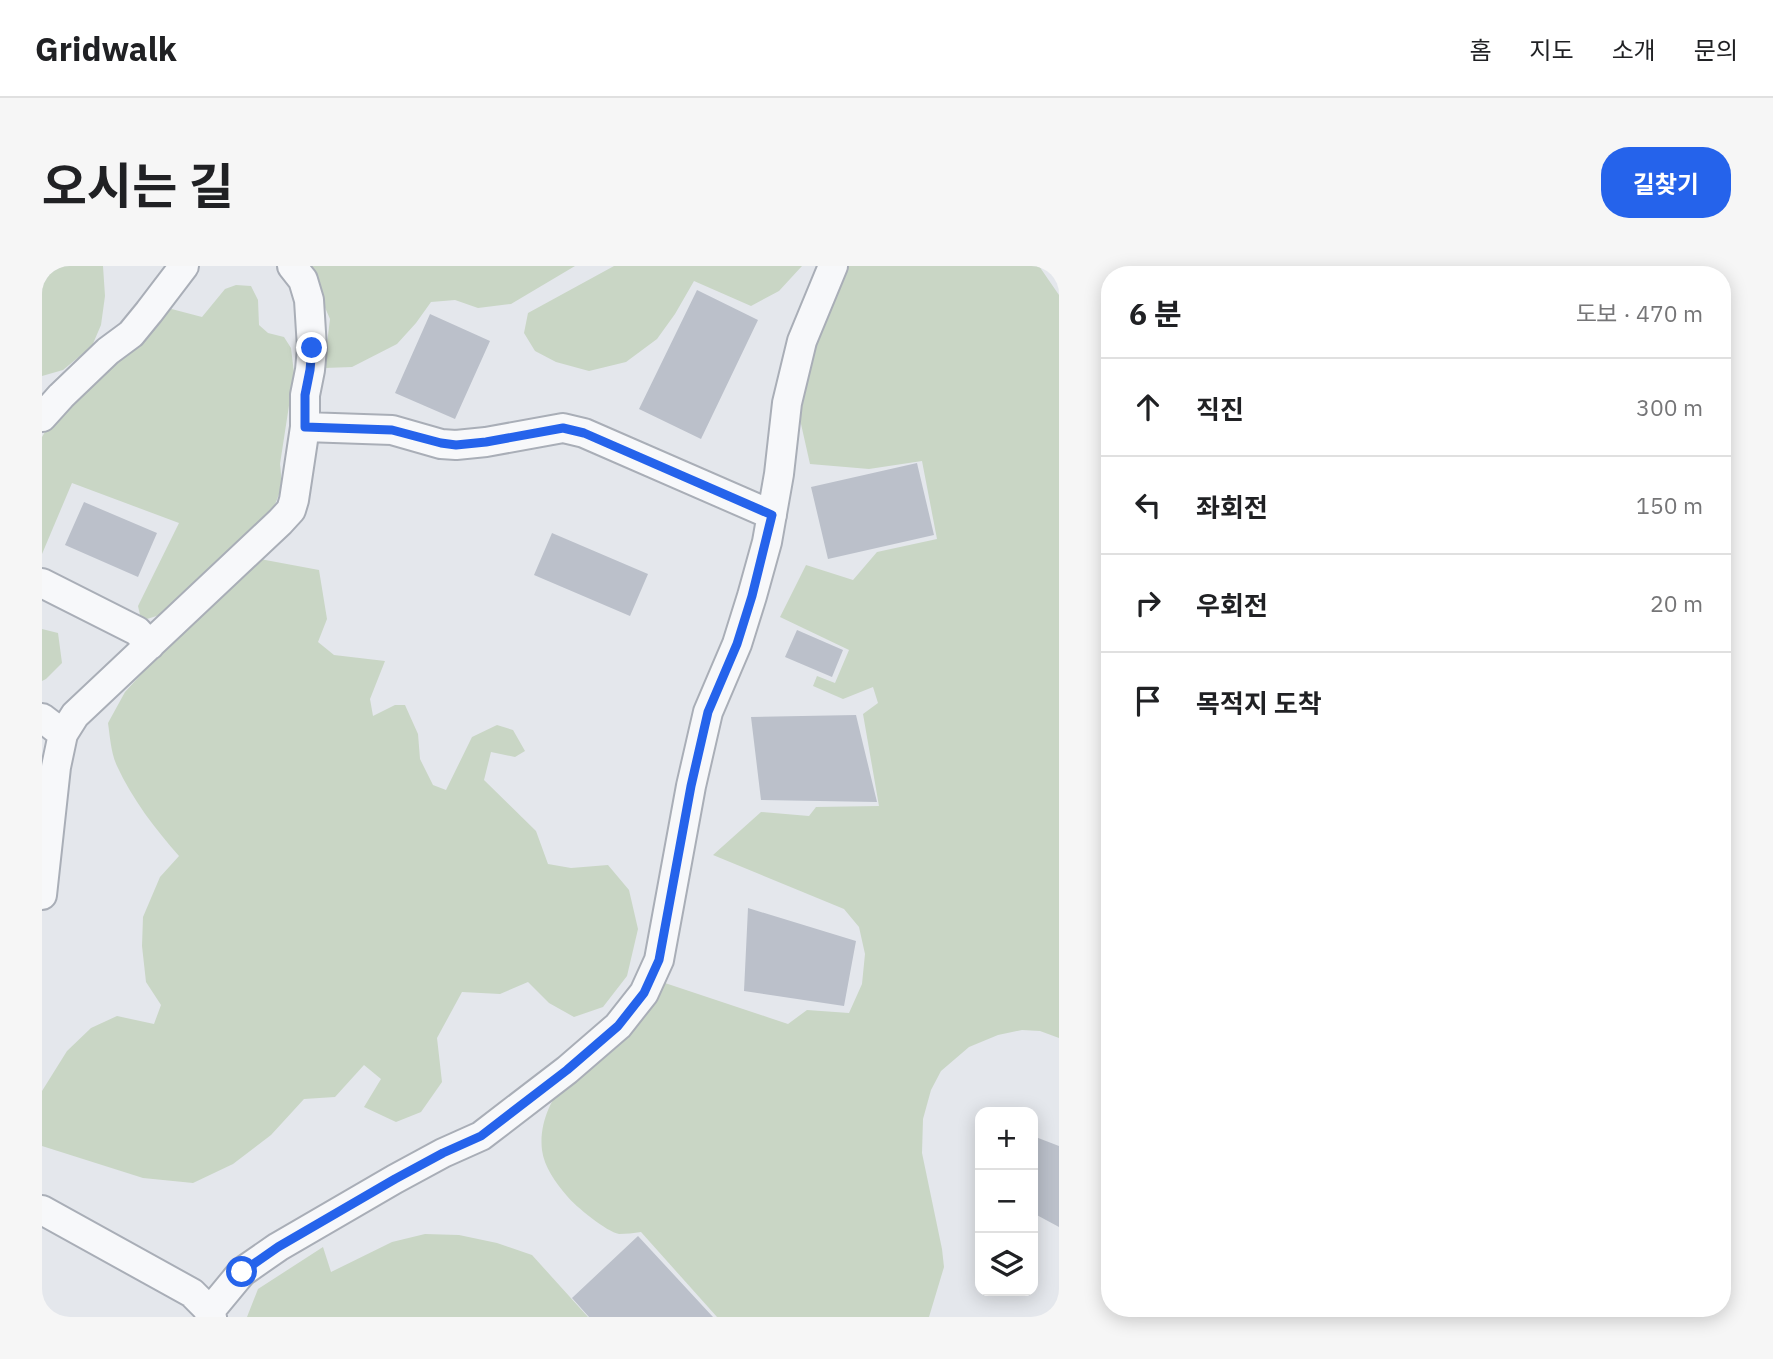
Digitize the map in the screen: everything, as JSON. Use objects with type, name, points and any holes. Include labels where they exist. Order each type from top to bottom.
[{"type":"lane","points":[[42,417],[108,351],[131,334],[184,266]]},
{"type":"lane","points":[[42,895],[56,768],[52,726],[75,715],[291,510],[305,427],[305,395],[312,348],[309,300],[303,280],[292,266]]},
{"type":"lane","points":[[42,1210],[192,1293],[211,1315],[242,1272],[278,1247],[395,1179],[481,1136],[567,1070],[618,1026],[644,993],[659,960],[691,786],[708,712],[737,644],[752,596],[772,515],[787,403],[802,341],[833,266]]},
{"type":"lane","points":[[305,427],[392,430],[456,445],[563,428],[584,433],[772,515]]},
{"type":"lane","points":[[42,583],[137,631],[150,645]]},
{"type":"green space","points":[[42,266],[103,266],[105,296],[101,325],[92,346],[63,370],[42,376]]},
{"type":"green space","points":[[307,266],[575,266],[511,304],[478,308],[455,300],[431,302],[397,344],[352,367],[324,368],[330,319]]},
{"type":"green space","points":[[614,266],[802,266],[779,291],[751,306],[694,281],[657,339],[626,362],[589,371],[556,362],[535,351],[524,333],[528,313]]},
{"type":"green space","points":[[845,266],[1039,266],[1059,295],[1059,1038],[1040,1031],[1022,1030],[998,1035],[969,1047],[941,1071],[931,1090],[923,1119],[922,1153],[944,1267],[929,1317],[717,1317],[641,1232],[619,1234],[607,1229],[571,1200],[545,1163],[542,1131],[547,1112],[556,1095],[573,1077],[621,1044],[641,1019],[662,982],[788,1024],[807,1010],[849,1013],[862,984],[865,954],[859,927],[844,909],[713,855],[761,812],[809,816],[816,807],[879,806],[863,714],[878,703],[873,687],[843,699],[813,686],[817,676],[835,683],[849,650],[780,617],[806,565],[853,580],[877,552],[937,539],[922,461],[869,469],[810,464],[801,424],[800,387],[812,338]]},
{"type":"green space","points":[[236,285],[251,286],[258,300],[259,325],[268,333],[284,337],[291,348],[294,373],[280,464],[280,492],[268,517],[166,613],[147,619],[140,615],[138,606],[179,523],[72,483],[42,554],[42,437],[164,307],[202,317],[225,289]]},
{"type":"green space","points":[[260,559],[319,570],[327,619],[318,642],[334,655],[385,661],[370,699],[373,716],[395,705],[405,705],[418,734],[420,759],[433,785],[446,790],[472,737],[497,725],[513,730],[525,751],[515,757],[491,752],[484,780],[536,831],[548,864],[571,868],[608,865],[629,890],[638,929],[627,976],[603,1007],[574,1017],[549,1003],[528,982],[500,994],[462,992],[437,1038],[442,1082],[421,1112],[396,1122],[364,1107],[381,1079],[364,1065],[335,1097],[304,1099],[271,1135],[233,1164],[193,1183],[143,1178],[42,1146],[42,1091],[67,1051],[91,1028],[117,1016],[154,1024],[161,1005],[146,982],[142,946],[143,917],[160,877],[179,856],[145,814],[123,778],[113,756],[108,723],[125,692],[145,670]]},
{"type":"green space","points":[[42,629],[58,633],[62,663],[42,681]]},
{"type":"green space","points":[[425,1234],[459,1235],[497,1243],[532,1255],[588,1317],[247,1317],[258,1289],[323,1247],[331,1272],[392,1242]]},
{"type":"building","points":[[697,290],[758,320],[701,439],[639,409]]},
{"type":"building","points":[[430,314],[490,341],[455,419],[395,393]]},
{"type":"building","points":[[917,463],[934,535],[828,559],[811,487]]},
{"type":"building","points":[[84,502],[157,533],[138,577],[65,545]]},
{"type":"building","points":[[552,533],[648,574],[630,616],[534,575]]},
{"type":"building","points":[[797,630],[843,650],[832,677],[785,657]]},
{"type":"building","points":[[856,715],[877,802],[761,800],[751,717]]},
{"type":"building","points":[[748,908],[856,941],[844,1006],[744,991]]},
{"type":"building","points":[[1038,1138],[1059,1146],[1059,1227],[1038,1216]]},
{"type":"building","points":[[638,1236],[713,1317],[589,1317],[572,1298]]},
{"type":"route","points":[[242,1272],[337,1212],[443,1153],[481,1136],[567,1070],[618,1026],[644,993],[659,960],[691,786],[708,712],[737,644],[767,542],[772,515],[584,433],[563,428],[456,445],[392,430],[305,427],[305,395],[312,348]]}]
